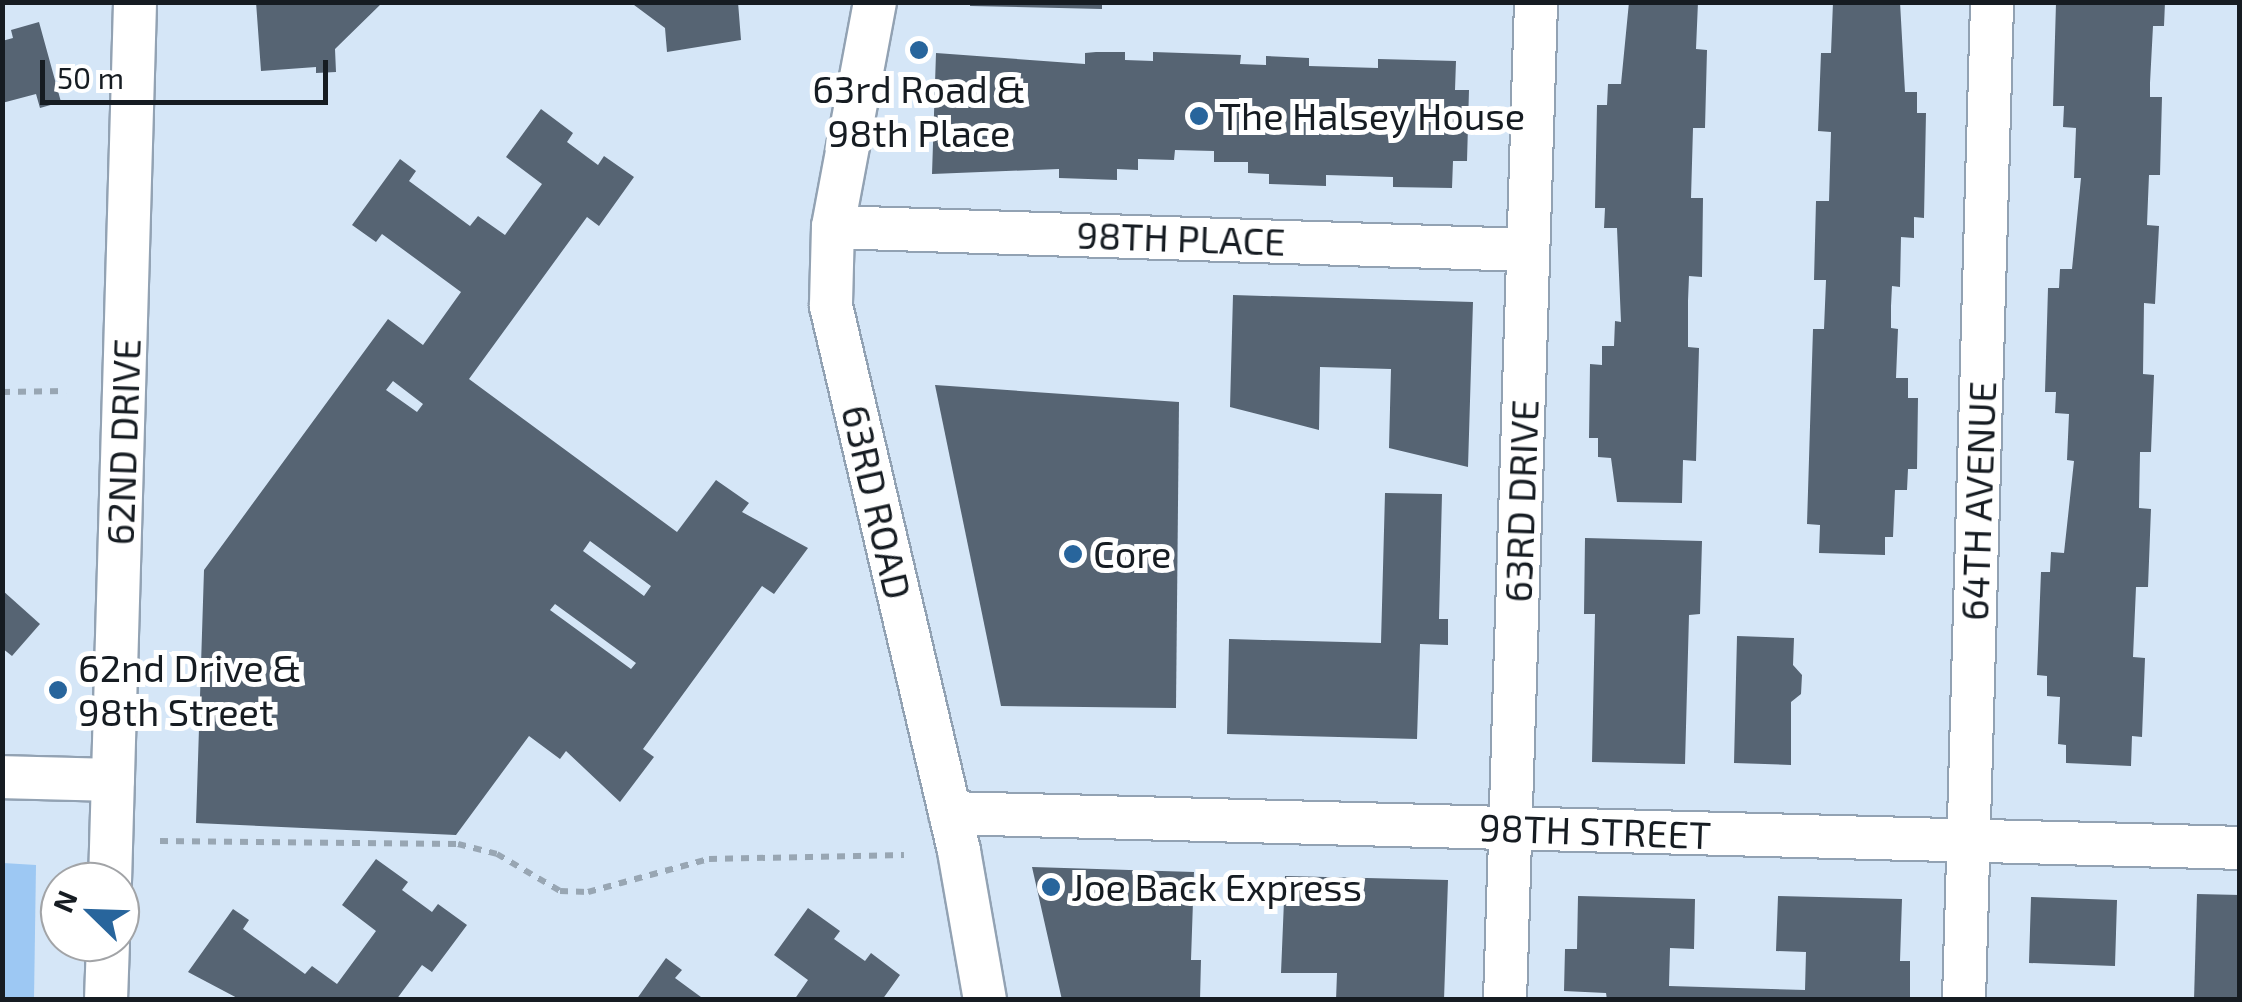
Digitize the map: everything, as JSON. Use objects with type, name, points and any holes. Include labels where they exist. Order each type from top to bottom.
[{"type":"street","name":"62ND DRIVE","points":[[111,862],[134,2]]},
{"type":"street","name":"63RD ROAD","points":[[875,2],[834,227],[831,306],[950,814],[985,1000]]},
{"type":"street","name":"63RD DRIVE","points":[[1504,1000],[1536,2]]},
{"type":"street","name":"64TH AVENUE","points":[[1964,1000],[1992,2]]},
{"type":"street","name":"98TH PLACE","points":[[834,227],[1528,250]]},
{"type":"street","points":[[2,777],[113,780]]},
{"type":"street","name":"98TH STREET","points":[[950,814],[2240,848]]},
{"type":"street","points":[[106,1000],[107,962]]},
{"type":"path","points":[[2,392],[66,391]]},
{"type":"path","points":[[160,841],[458,844],[497,854],[560,891],[588,892],[710,858],[904,855]]},
{"type":"shaded area","points":[[3,863],[36,865],[34,999],[3,999]]},
{"type":"building","points":[[256,2],[383,2],[335,49],[336,72],[316,73],[316,67],[261,71]]},
{"type":"building","points":[[630,2],[738,2],[741,40],[667,52],[665,28]]},
{"type":"building","points":[[970,2],[1102,2],[1102,9],[970,6]]},
{"type":"building","points":[[1629,2],[1698,2],[1696,49],[1707,50],[1705,128],[1693,128],[1691,198],[1703,198],[1702,277],[1689,276],[1688,301],[1688,347],[1699,348],[1696,461],[1683,460],[1682,503],[1617,502],[1611,458],[1598,457],[1598,438],[1589,438],[1590,364],[1602,365],[1602,346],[1614,346],[1615,321],[1621,322],[1617,228],[1604,228],[1605,208],[1595,208],[1597,105],[1607,105],[1608,84],[1621,84]]},
{"type":"building","points":[[1833,2],[1900,2],[1905,92],[1917,92],[1917,113],[1926,113],[1924,218],[1914,217],[1914,238],[1901,237],[1900,287],[1892,286],[1891,306],[1891,328],[1898,329],[1896,378],[1908,378],[1908,398],[1918,398],[1917,469],[1908,469],[1907,490],[1895,490],[1893,537],[1885,537],[1885,555],[1819,553],[1820,525],[1807,524],[1813,329],[1824,329],[1826,280],[1814,280],[1816,201],[1829,201],[1831,132],[1818,131],[1821,53],[1831,53]]},
{"type":"building","points":[[2165,2],[2164,26],[2153,26],[2150,83],[2150,97],[2162,97],[2160,175],[2149,175],[2147,225],[2159,226],[2155,304],[2144,303],[2143,374],[2154,375],[2151,452],[2140,452],[2139,508],[2151,509],[2148,587],[2136,587],[2133,657],[2145,658],[2142,737],[2132,736],[2131,766],[2066,763],[2066,745],[2058,744],[2060,697],[2047,696],[2047,676],[2037,675],[2041,572],[2050,572],[2051,552],[2064,553],[2074,461],[2067,460],[2069,414],[2055,413],[2056,392],[2045,392],[2048,288],[2059,288],[2060,269],[2072,269],[2081,178],[2074,178],[2076,128],[2063,127],[2064,106],[2053,106],[2056,3]]},
{"type":"building","points":[[39,22],[61,102],[40,108],[36,94],[2,103],[2,41],[13,38],[11,30]]},
{"type":"building","name":"The Halsey House","points":[[1125,52],[1125,60],[1153,61],[1153,52],[1241,55],[1240,64],[1266,65],[1266,56],[1309,58],[1309,66],[1378,68],[1378,59],[1456,61],[1455,90],[1469,90],[1467,161],[1453,161],[1452,188],[1393,187],[1393,177],[1326,175],[1326,186],[1269,184],[1269,174],[1248,173],[1248,162],[1214,162],[1214,151],[1175,150],[1174,160],[1138,159],[1138,170],[1117,169],[1117,180],[1059,178],[1059,169],[932,174],[936,53],[1085,64],[1085,53]]},
{"type":"building","points":[[541,109],[573,133],[567,142],[598,165],[604,156],[634,177],[599,226],[587,217],[469,379],[677,532],[716,480],[749,503],[742,512],[808,548],[774,594],[762,586],[643,749],[654,757],[620,802],[566,751],[560,759],[529,736],[456,835],[196,823],[204,570],[388,319],[423,345],[461,292],[382,234],[376,242],[352,225],[400,159],[416,171],[409,181],[470,226],[478,216],[505,235],[542,184],[506,157]],"holes":[[[393,381],[423,404],[417,412],[386,390]],[[590,541],[651,586],[644,596],[583,551]],[[555,604],[636,663],[631,669],[550,610]]]},
{"type":"building","points":[[1233,295],[1473,302],[1468,467],[1389,448],[1391,369],[1320,367],[1319,430],[1230,407]]},
{"type":"building","name":"Core","points":[[935,385],[1179,402],[1176,708],[1001,706]]},
{"type":"building","points":[[1385,493],[1442,494],[1439,619],[1448,619],[1448,645],[1420,644],[1417,739],[1227,734],[1229,639],[1381,643]]},
{"type":"building","points":[[1585,538],[1702,541],[1700,614],[1689,615],[1685,764],[1592,762],[1595,614],[1584,614]]},
{"type":"building","points":[[2,590],[40,624],[12,656],[2,648]]},
{"type":"building","points":[[1737,636],[1794,638],[1793,665],[1802,675],[1801,694],[1791,702],[1791,765],[1734,763]]},
{"type":"building","points":[[376,859],[408,882],[402,890],[432,912],[438,904],[467,925],[432,972],[422,965],[396,1000],[241,1000],[188,972],[233,909],[249,920],[243,929],[305,974],[312,966],[337,984],[376,931],[342,905]]},
{"type":"building","points":[[1032,867],[1194,872],[1191,960],[1201,960],[1200,1000],[1062,1000]]},
{"type":"building","points":[[1285,876],[1448,880],[1444,1000],[1336,1000],[1337,973],[1281,973]]},
{"type":"building","points":[[2197,894],[2240,895],[2240,1000],[2194,1000]]},
{"type":"building","points":[[1578,896],[1695,899],[1694,949],[1670,948],[1669,986],[1805,990],[1806,952],[1776,951],[1778,896],[1902,899],[1900,961],[1910,961],[1910,1000],[1607,1000],[1606,993],[1564,991],[1565,949],[1577,949]]},
{"type":"building","points":[[2031,897],[2117,900],[2115,966],[2029,963]]},
{"type":"building","points":[[808,908],[840,931],[834,939],[865,961],[871,953],[900,975],[882,1000],[794,1000],[808,980],[774,955]]},
{"type":"building","points":[[666,958],[682,970],[675,978],[705,1000],[636,1000]]},
{"type":"place","name":"63rd Road & 98th Place","points":[[919,50]]},
{"type":"place","name":"The Halsey House","points":[[1199,116]]},
{"type":"place","name":"Core","points":[[1073,554]]},
{"type":"place","name":"62nd Drive & 98th Street","points":[[58,690]]},
{"type":"place","name":"Joe Back Express","points":[[1051,887]]}]
